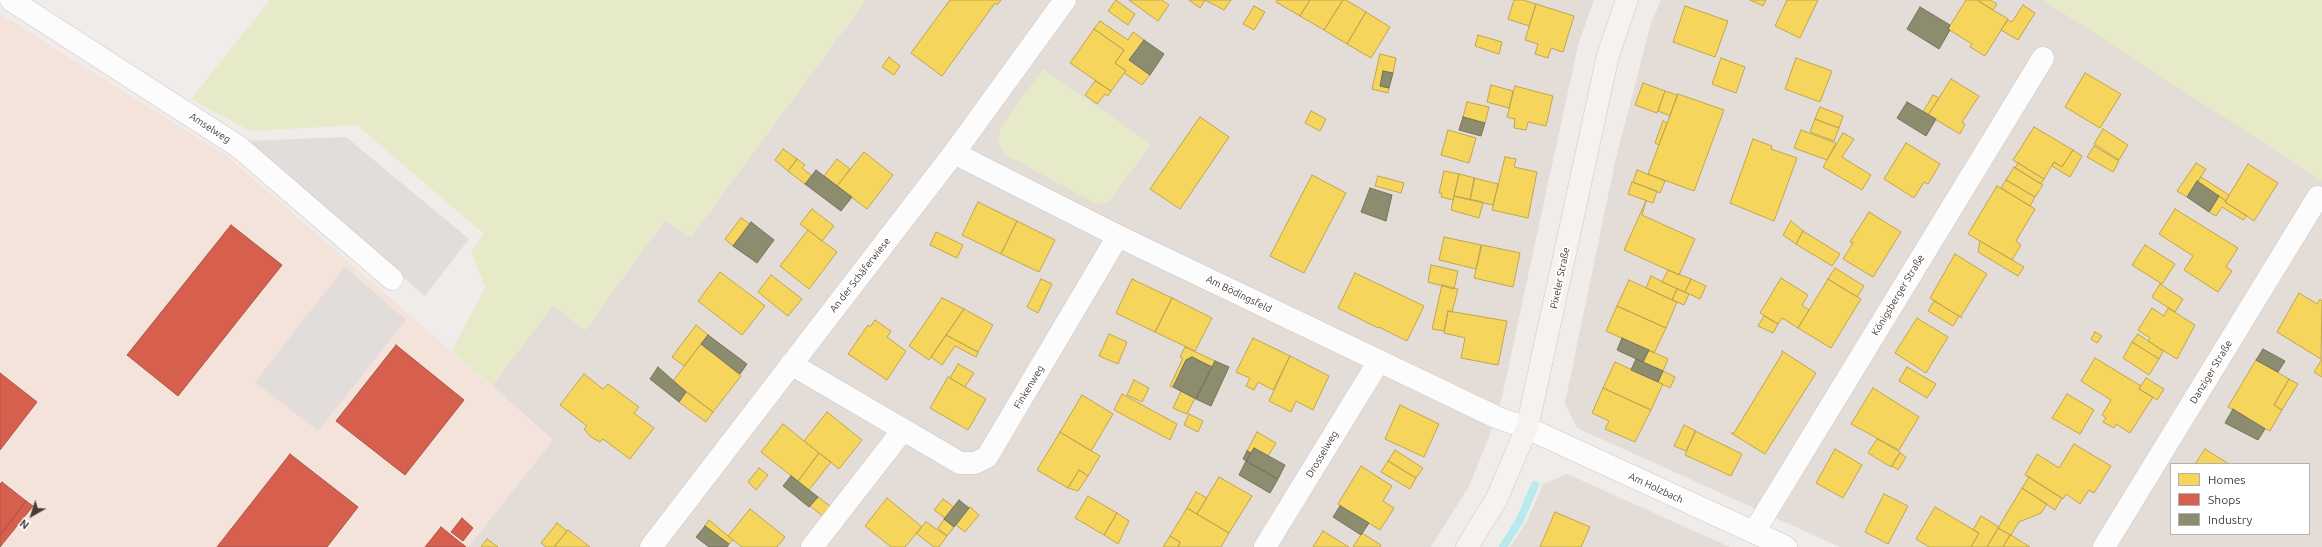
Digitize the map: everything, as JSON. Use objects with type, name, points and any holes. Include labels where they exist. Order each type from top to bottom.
[{"type":"main road","name":"Pixeler Straße","points":[[1467,547],[1496,500],[1527,428],[1608,56],[1627,0]]},
{"type":"street","name":"Amselweg","points":[[11,0],[239,146],[392,279]]},
{"type":"street","name":"An der Schäferwiese","points":[[651,547],[954,153],[1065,0]]},
{"type":"street","name":"Königsberger Straße","points":[[1754,532],[2043,58]]},
{"type":"street","name":"Am Bödingsfeld","points":[[954,153],[1118,236],[1496,417],[1527,428]]},
{"type":"street","name":"Danziger Straße","points":[[2104,547],[2318,197]]},
{"type":"street","name":"Finkenweg","points":[[791,364],[960,463],[975,463],[987,456],[1118,236]]},
{"type":"street","name":"Drosselweg","points":[[1265,547],[1379,361]]},
{"type":"street","name":"Am Holzbach","points":[[1527,428],[1786,547]]},
{"type":"street","points":[[812,547],[903,430]]},
{"type":"shaded area","points":[[866,0],[1594,0],[1578,45],[1498,415],[1469,486],[1431,547],[468,547],[553,440],[492,386],[553,305],[585,330],[665,220],[691,237]]},
{"type":"shaded area","points":[[1661,0],[2322,0],[2322,547],[1840,547],[1577,428],[1565,403],[1615,162],[1651,23]]},
{"type":"shaded area","points":[[0,14],[228,157],[553,440],[468,547],[0,547]]},
{"type":"shaded area","points":[[346,137],[469,239],[425,296],[245,141]]},
{"type":"shaded area","points":[[345,267],[406,320],[318,431],[255,382]]},
{"type":"shaded area","points":[[1567,474],[1730,547],[1510,547],[1527,521],[1543,484]]},
{"type":"green space","points":[[270,0],[866,0],[691,237],[665,220],[585,330],[553,305],[492,386],[452,351],[485,287],[471,251],[484,234],[357,125],[251,131],[191,99]]},
{"type":"green space","points":[[2043,0],[2322,0],[2322,181]]},
{"type":"green space","points":[[1043,69],[1151,144],[1109,202],[1096,204],[1003,153],[998,142],[1000,128]]},
{"type":"building: Homes","points":[[950,0],[1001,0],[997,5],[995,3],[942,76],[911,53]]},
{"type":"building: Homes","points":[[1116,0],[1135,14],[1128,25],[1108,11]]},
{"type":"building: Homes","points":[[1129,0],[1162,0],[1169,5],[1158,21]]},
{"type":"building: Homes","points":[[1189,0],[1205,0],[1200,8]]},
{"type":"building: Homes","points":[[1205,0],[1231,0],[1224,10]]},
{"type":"building: Homes","points":[[1277,0],[1310,0],[1300,16],[1276,2]]},
{"type":"building: Homes","points":[[1310,0],[1343,0],[1324,30],[1300,16]]},
{"type":"building: Homes","points":[[1343,0],[1346,0],[1366,12],[1347,44],[1324,30]]},
{"type":"building: Homes","points":[[1514,0],[1523,0],[1536,4],[1529,26],[1508,19]]},
{"type":"building: Homes","points":[[1750,0],[1766,0],[1763,6]]},
{"type":"building: Homes","points":[[1787,0],[1818,0],[1800,38],[1775,26]]},
{"type":"building: Homes","points":[[1966,0],[1977,0],[2008,19],[1985,56],[1970,47],[1972,44],[1948,29]]},
{"type":"building: Homes","points":[[1977,0],[1990,0],[1997,4],[1993,10]]},
{"type":"building: Homes","points":[[1536,4],[1574,16],[1563,52],[1551,48],[1548,58],[1535,54],[1538,44],[1525,40]]},
{"type":"building: Homes","points":[[2023,5],[2035,13],[2018,40],[2001,30],[2008,20],[2012,22]]},
{"type":"building: Homes","points":[[1254,6],[1265,12],[1254,30],[1243,24]]},
{"type":"building: Homes","points":[[1685,6],[1728,21],[1715,57],[1673,42]]},
{"type":"building: Homes","points":[[1366,12],[1390,27],[1371,58],[1347,44]]},
{"type":"building: Homes","points":[[1100,21],[1128,40],[1133,32],[1144,40],[1129,60],[1150,75],[1142,85],[1124,73],[1126,71],[1115,63],[1124,50],[1094,29]]},
{"type":"building: Homes","points":[[1094,29],[1124,50],[1115,63],[1126,71],[1111,91],[1070,63]]},
{"type":"building: Homes","points":[[1478,35],[1502,42],[1499,54],[1475,46]]},
{"type":"building: Homes","points":[[1380,54],[1396,58],[1393,73],[1383,71],[1380,86],[1389,88],[1388,93],[1372,89]]},
{"type":"building: Homes","points":[[889,57],[900,66],[894,75],[882,67]]},
{"type":"building: Homes","points":[[1721,58],[1745,67],[1736,93],[1712,84]]},
{"type":"building: Homes","points":[[1796,58],[1832,71],[1820,102],[1785,89]]},
{"type":"building: Homes","points":[[2085,73],[2121,94],[2100,128],[2065,107]]},
{"type":"building: Homes","points":[[1951,79],[1979,96],[1962,122],[1965,124],[1960,134],[1928,115]]},
{"type":"building: Homes","points":[[1095,81],[1111,91],[1108,96],[1105,94],[1097,104],[1085,95]]},
{"type":"building: Homes","points":[[1643,83],[1665,91],[1657,113],[1635,105]]},
{"type":"building: Homes","points":[[1491,85],[1513,91],[1509,108],[1487,102]]},
{"type":"building: Homes","points":[[1515,86],[1553,96],[1546,126],[1528,122],[1526,130],[1514,128],[1515,119],[1507,117]]},
{"type":"building: Homes","points":[[1665,91],[1677,95],[1670,116],[1658,111]]},
{"type":"building: Homes","points":[[1678,94],[1724,110],[1694,191],[1648,174]]},
{"type":"building: Homes","points":[[1933,95],[1939,98],[1928,115],[1923,112]]},
{"type":"building: Homes","points":[[1467,102],[1489,107],[1485,123],[1463,117]]},
{"type":"building: Homes","points":[[1820,107],[1843,116],[1839,128],[1815,119]]},
{"type":"building: Homes","points":[[1311,111],[1326,119],[1320,131],[1305,123]]},
{"type":"building: Homes","points":[[1200,117],[1229,137],[1180,209],[1150,189]]},
{"type":"building: Homes","points":[[1815,119],[1839,128],[1834,141],[1810,132]]},
{"type":"building: Homes","points":[[1663,121],[1667,123],[1659,145],[1655,143]]},
{"type":"building: Homes","points":[[2034,127],[2073,150],[2062,167],[2054,162],[2044,179],[2013,160]]},
{"type":"building: Homes","points":[[2103,129],[2128,145],[2119,160],[2094,144]]},
{"type":"building: Homes","points":[[1448,130],[1476,138],[1469,163],[1441,155]]},
{"type":"building: Homes","points":[[1801,130],[1836,143],[1827,160],[1794,148]]},
{"type":"building: Homes","points":[[1843,133],[1854,139],[1842,157],[1871,175],[1862,190],[1823,167]]},
{"type":"building: Homes","points":[[1753,139],[1772,146],[1771,149],[1797,158],[1774,221],[1730,203]]},
{"type":"building: Homes","points":[[1906,143],[1940,164],[1928,184],[1924,182],[1914,198],[1884,179]]},
{"type":"building: Homes","points":[[2094,146],[2119,161],[2113,172],[2087,157]]},
{"type":"building: Homes","points":[[783,149],[797,159],[788,171],[775,160]]},
{"type":"building: Homes","points":[[2073,150],[2082,156],[2070,177],[2052,166],[2054,162],[2062,167]]},
{"type":"building: Homes","points":[[864,152],[893,175],[867,209],[837,186]]},
{"type":"building: Homes","points":[[1505,157],[1516,159],[1514,167],[1537,172],[1528,218],[1492,210]]},
{"type":"building: Homes","points":[[797,159],[805,165],[802,168],[812,176],[805,184],[788,171]]},
{"type":"building: Homes","points":[[837,159],[850,169],[837,186],[824,176]]},
{"type":"building: Homes","points":[[2018,163],[2044,179],[2041,184],[2015,168]]},
{"type":"building: Homes","points":[[2196,163],[2206,169],[2187,197],[2177,191]]},
{"type":"building: Homes","points":[[2248,164],[2278,183],[2254,221],[2225,202]]},
{"type":"building: Homes","points":[[2014,167],[2043,185],[2035,197],[2006,180]]},
{"type":"building: Homes","points":[[1637,170],[1665,181],[1660,193],[1633,182]]},
{"type":"building: Homes","points":[[1444,171],[1459,174],[1453,200],[1441,197],[1442,193],[1439,193]]},
{"type":"building: Homes","points":[[1459,174],[1475,178],[1470,200],[1454,196]]},
{"type":"building: Homes","points":[[1312,175],[1346,193],[1304,273],[1270,256]]},
{"type":"building: Homes","points":[[1378,176],[1404,183],[1401,193],[1375,186]]},
{"type":"building: Homes","points":[[2201,177],[2229,195],[2226,201],[2198,182]]},
{"type":"building: Homes","points":[[1474,178],[1498,184],[1493,205],[1470,200]]},
{"type":"building: Homes","points":[[2006,180],[2035,197],[2030,206],[2001,188]]},
{"type":"building: Homes","points":[[1632,182],[1657,191],[1653,203],[1628,194]]},
{"type":"building: Homes","points":[[1997,186],[2035,209],[2016,241],[2021,245],[2012,260],[1968,234]]},
{"type":"building: Homes","points":[[1454,196],[1483,202],[1479,218],[1451,210]]},
{"type":"building: Homes","points":[[2219,196],[2226,201],[2225,202],[2247,216],[2243,220],[2222,207],[2216,216],[2209,212]]},
{"type":"building: Homes","points":[[1646,201],[1642,215],[1695,239],[1679,275],[1624,250]]},
{"type":"building: Homes","points":[[978,202],[1017,221],[1001,254],[962,235]]},
{"type":"building: Homes","points":[[812,209],[834,226],[822,241],[800,224]]},
{"type":"building: Homes","points":[[2175,209],[2238,248],[2226,267],[2232,271],[2218,292],[2184,270],[2193,256],[2159,234]]},
{"type":"building: Homes","points":[[1869,212],[1901,232],[1873,277],[1843,259],[1853,243],[1850,242]]},
{"type":"building: Homes","points":[[741,218],[750,224],[733,246],[725,239]]},
{"type":"building: Homes","points":[[1017,221],[1055,240],[1039,272],[1001,254]]},
{"type":"building: Homes","points":[[1791,221],[1803,231],[1796,244],[1783,235]]},
{"type":"building: Homes","points":[[808,230],[837,252],[809,289],[780,266]]},
{"type":"building: Homes","points":[[1803,231],[1840,254],[1832,266],[1796,244]]},
{"type":"building: Homes","points":[[936,232],[963,245],[957,258],[930,245]]},
{"type":"building: Homes","points":[[1444,237],[1481,245],[1476,269],[1439,260]]},
{"type":"building: Homes","points":[[1980,241],[2024,267],[2018,276],[1978,252]]},
{"type":"building: Homes","points":[[1482,245],[1520,253],[1513,287],[1474,278]]},
{"type":"building: Homes","points":[[2145,245],[2175,264],[2162,284],[2132,265]]},
{"type":"building: Homes","points":[[1955,254],[1987,274],[1961,316],[1962,318],[1930,298]]},
{"type":"building: Homes","points":[[1431,265],[1458,271],[1454,289],[1428,282]]},
{"type":"building: Homes","points":[[1835,268],[1864,286],[1857,297],[1828,279]]},
{"type":"building: Homes","points":[[1668,270],[1691,279],[1685,292],[1662,282]]},
{"type":"building: Homes","points":[[720,272],[765,306],[742,335],[698,301]]},
{"type":"building: Homes","points":[[1355,273],[1424,306],[1407,341],[1338,308]]},
{"type":"building: Homes","points":[[771,275],[802,299],[788,316],[758,292]]},
{"type":"building: Homes","points":[[1651,276],[1677,289],[1672,300],[1646,288]]},
{"type":"building: Homes","points":[[1781,278],[1808,295],[1802,305],[1809,310],[1798,328],[1782,318],[1778,324],[1760,313]]},
{"type":"building: Homes","points":[[1041,279],[1052,284],[1038,313],[1027,307]]},
{"type":"building: Homes","points":[[1132,279],[1172,298],[1155,332],[1116,313]]},
{"type":"building: Homes","points":[[1691,279],[1706,286],[1700,299],[1685,292]]},
{"type":"building: Homes","points":[[1828,279],[1861,299],[1831,348],[1798,328]]},
{"type":"building: Homes","points":[[1629,280],[1677,302],[1666,328],[1617,306]]},
{"type":"building: Homes","points":[[2160,284],[2183,299],[2175,312],[2152,297]]},
{"type":"building: Homes","points":[[1442,285],[1458,289],[1452,312],[1448,311],[1444,331],[1432,329]]},
{"type":"building: Homes","points":[[1677,289],[1689,294],[1684,305],[1672,300]]},
{"type":"building: Homes","points":[[2299,293],[2317,304],[2320,299],[2322,301],[2321,359],[2277,332]]},
{"type":"building: Homes","points":[[942,298],[964,309],[929,360],[909,346]]},
{"type":"building: Homes","points":[[1172,298],[1212,318],[1195,351],[1155,332]]},
{"type":"building: Homes","points":[[1934,301],[1959,316],[1953,326],[1928,311]]},
{"type":"building: Homes","points":[[1617,306],[1666,328],[1654,353],[1606,331]]},
{"type":"building: Homes","points":[[2152,308],[2164,316],[2168,308],[2195,325],[2177,359],[2148,341],[2150,338],[2138,330]]},
{"type":"building: Homes","points":[[964,309],[993,325],[978,352],[946,335]]},
{"type":"building: Homes","points":[[1448,311],[1507,321],[1498,365],[1461,358],[1465,338],[1444,333]]},
{"type":"building: Homes","points":[[1764,316],[1778,324],[1773,333],[1758,326]]},
{"type":"building: Homes","points":[[1917,318],[1948,337],[1926,373],[1895,353]]},
{"type":"building: Homes","points":[[875,320],[891,331],[887,337],[906,351],[887,380],[848,354],[868,325],[870,327]]},
{"type":"building: Homes","points":[[696,325],[708,335],[684,366],[672,357]]},
{"type":"building: Homes","points":[[2095,332],[2102,336],[2097,343],[2091,339]]},
{"type":"building: Homes","points":[[1109,334],[1127,342],[1118,364],[1099,356]]},
{"type":"building: Homes","points":[[2138,334],[2163,351],[2159,359],[2132,342]]},
{"type":"building: Homes","points":[[946,335],[978,352],[976,357],[955,346],[942,365],[931,357]]},
{"type":"building: Homes","points":[[1253,338],[1290,356],[1273,390],[1258,382],[1254,390],[1246,386],[1250,378],[1236,372]]},
{"type":"building: Homes","points":[[2132,342],[2159,359],[2149,375],[2123,358]]},
{"type":"building: Homes","points":[[701,344],[741,376],[713,412],[673,381]]},
{"type":"building: Homes","points":[[1185,347],[1215,361],[1212,367],[1192,357],[1186,360],[1173,387],[1170,386],[1183,358],[1180,357]]},
{"type":"building: Homes","points":[[1649,350],[1668,359],[1663,371],[1643,362]]},
{"type":"building: Homes","points":[[1782,351],[1816,373],[1765,454],[1731,433],[1734,433],[1782,354]]},
{"type":"building: Homes","points":[[1290,356],[1329,376],[1313,410],[1296,401],[1291,412],[1269,401]]},
{"type":"building: Homes","points":[[2095,358],[2141,386],[2139,389],[2153,397],[2130,433],[2116,424],[2114,428],[2103,422],[2106,418],[2102,415],[2111,400],[2081,381]]},
{"type":"building: Homes","points":[[2322,359],[2322,377],[2314,372]]},
{"type":"building: Homes","points":[[2256,360],[2289,379],[2274,405],[2282,410],[2270,431],[2228,407]]},
{"type":"building: Homes","points":[[1615,362],[1663,384],[1651,410],[1603,388]]},
{"type":"building: Homes","points":[[958,364],[974,373],[965,387],[950,378]]},
{"type":"building: Homes","points":[[1907,367],[1936,384],[1927,398],[1899,381]]},
{"type":"building: Homes","points":[[1663,371],[1675,377],[1670,388],[1658,382]]},
{"type":"building: Homes","points":[[584,374],[603,389],[608,384],[639,407],[634,413],[654,428],[630,459],[603,439],[600,442],[591,437],[584,429],[587,426],[560,405]]},
{"type":"building: Homes","points":[[948,377],[986,399],[968,430],[930,408]]},
{"type":"building: Homes","points":[[2146,378],[2164,389],[2157,400],[2139,389]]},
{"type":"building: Homes","points":[[2289,379],[2298,384],[2282,410],[2274,405]]},
{"type":"building: Homes","points":[[1134,380],[1149,388],[1142,402],[1127,395]]},
{"type":"building: Homes","points":[[1603,388],[1651,410],[1635,442],[1605,429],[1609,421],[1592,413]]},
{"type":"building: Homes","points":[[1873,388],[1919,417],[1899,450],[1851,424]]},
{"type":"building: Homes","points":[[1181,391],[1195,398],[1187,414],[1173,408]]},
{"type":"building: Homes","points":[[686,392],[713,412],[706,422],[679,402]]},
{"type":"building: Homes","points":[[1122,394],[1177,424],[1170,440],[1114,410]]},
{"type":"building: Homes","points":[[2067,394],[2094,410],[2080,434],[2052,418]]},
{"type":"building: Homes","points":[[1082,395],[1113,414],[1091,451],[1060,432]]},
{"type":"building: Homes","points":[[1400,405],[1439,424],[1424,457],[1385,439]]},
{"type":"building: Homes","points":[[827,412],[862,440],[839,469],[804,441]]},
{"type":"building: Homes","points":[[1189,414],[1203,421],[1198,432],[1184,425]]},
{"type":"building: Homes","points":[[783,424],[819,453],[798,481],[761,452]]},
{"type":"building: Homes","points":[[1684,425],[1696,431],[1686,451],[1674,446]]},
{"type":"building: Homes","points":[[1695,431],[1742,454],[1731,476],[1685,455]]},
{"type":"building: Homes","points":[[1060,432],[1100,456],[1088,476],[1079,470],[1068,488],[1037,470]]},
{"type":"building: Homes","points":[[1257,432],[1276,443],[1268,456],[1254,448],[1251,453],[1247,451]]},
{"type":"building: Homes","points":[[1877,439],[1900,452],[1891,467],[1868,453]]},
{"type":"building: Homes","points":[[2074,444],[2111,466],[2094,493],[2089,490],[2080,504],[2066,494],[2063,499],[2025,475],[2037,454],[2059,468]]},
{"type":"building: Homes","points":[[1835,449],[1862,465],[1843,498],[1816,483]]},
{"type":"building: Homes","points":[[2205,449],[2227,463],[2196,463]]},
{"type":"building: Homes","points":[[1395,450],[1423,468],[1416,478],[1388,461]]},
{"type":"building: Homes","points":[[819,453],[831,462],[809,490],[798,481]]},
{"type":"building: Homes","points":[[1900,453],[1906,457],[1898,470],[1892,466]]},
{"type":"building: Homes","points":[[1388,461],[1416,478],[1410,489],[1381,472]]},
{"type":"building: Homes","points":[[1361,466],[1392,486],[1383,501],[1394,508],[1380,530],[1338,504]]},
{"type":"building: Homes","points":[[759,468],[768,475],[756,490],[748,482]]},
{"type":"building: Homes","points":[[1079,470],[1088,476],[1078,491],[1068,488]]},
{"type":"building: Homes","points":[[1219,477],[1252,496],[1229,533],[1197,514]]},
{"type":"building: Homes","points":[[2029,477],[2062,498],[2055,510],[2022,488]]},
{"type":"building: Homes","points":[[2022,488],[2047,504],[2041,513],[2019,522],[2011,535],[1998,528]]},
{"type":"building: Homes","points":[[1196,492],[1207,498],[1197,514],[1187,508]]},
{"type":"building: Homes","points":[[1884,494],[1908,506],[1888,544],[1865,532]]},
{"type":"building: Homes","points":[[1088,496],[1117,513],[1104,535],[1075,518]]},
{"type":"building: Homes","points":[[818,497],[830,506],[823,516],[810,506]]},
{"type":"building: Homes","points":[[887,498],[922,527],[905,547],[891,547],[865,526]]},
{"type":"building: Homes","points":[[943,499],[954,507],[945,518],[934,510]]},
{"type":"building: Homes","points":[[970,507],[979,515],[965,532],[956,525]]},
{"type":"building: Homes","points":[[1935,507],[1979,533],[1971,547],[1929,547],[1916,539]]},
{"type":"building: Homes","points":[[1187,508],[1229,533],[1221,547],[1178,547],[1180,542],[1170,536]]},
{"type":"building: Homes","points":[[750,509],[785,537],[777,547],[742,547],[728,536]]},
{"type":"building: Homes","points":[[1555,512],[1590,527],[1581,547],[1540,547]]},
{"type":"building: Homes","points":[[1117,513],[1129,521],[1118,544],[1104,535]]},
{"type":"building: Homes","points":[[1981,516],[1999,527],[1987,547],[1971,547],[1979,533],[1973,530]]},
{"type":"building: Homes","points":[[944,519],[954,527],[947,536],[938,528]]},
{"type":"building: Homes","points":[[709,520],[733,540],[729,544],[705,526]]},
{"type":"building: Homes","points":[[926,522],[947,536],[939,547],[934,547],[916,533]]},
{"type":"building: Homes","points":[[557,523],[567,531],[554,547],[546,547],[541,543]]},
{"type":"building: Homes","points":[[1998,528],[2010,535],[2003,547],[1987,547]]},
{"type":"building: Homes","points":[[568,530],[590,547],[554,547]]},
{"type":"building: Homes","points":[[1323,531],[1349,547],[1313,547]]},
{"type":"building: Homes","points":[[1362,533],[1381,545],[1380,547],[1353,547]]},
{"type":"building: Homes","points":[[2011,535],[2030,547],[2003,547]]},
{"type":"building: Homes","points":[[1170,536],[1180,542],[1178,547],[1163,547]]},
{"type":"building: Homes","points":[[487,539],[498,547],[481,547]]},
{"type":"building: Shops","points":[[231,225],[282,265],[178,396],[127,355]]},
{"type":"building: Shops","points":[[396,345],[464,400],[405,475],[336,421]]},
{"type":"building: Shops","points":[[0,373],[37,402],[0,450]]},
{"type":"building: Shops","points":[[290,454],[358,507],[327,547],[217,547]]},
{"type":"building: Shops","points":[[2,482],[26,501],[0,535],[0,484]]},
{"type":"building: Shops","points":[[26,501],[33,506],[0,547],[0,535]]},
{"type":"building: Shops","points":[[462,518],[473,528],[463,541],[451,532]]},
{"type":"building: Shops","points":[[441,527],[466,547],[425,547]]},
{"type":"building: Industry","points":[[1920,7],[1950,25],[1948,29],[1950,30],[1939,49],[1907,29]]},
{"type":"building: Industry","points":[[1144,40],[1164,54],[1150,75],[1129,60]]},
{"type":"building: Industry","points":[[1383,71],[1393,73],[1389,88],[1380,86]]},
{"type":"building: Industry","points":[[1907,102],[1936,119],[1926,136],[1897,118]]},
{"type":"building: Industry","points":[[1463,117],[1485,123],[1481,136],[1459,130]]},
{"type":"building: Industry","points":[[816,170],[852,197],[841,211],[805,184]]},
{"type":"building: Industry","points":[[2197,181],[2219,196],[2209,212],[2187,197]]},
{"type":"building: Industry","points":[[1370,188],[1392,195],[1386,221],[1361,212]]},
{"type":"building: Industry","points":[[751,222],[774,240],[757,263],[733,246]]},
{"type":"building: Industry","points":[[708,335],[747,364],[740,374],[701,344]]},
{"type":"building: Industry","points":[[1622,338],[1649,350],[1643,362],[1617,350]]},
{"type":"building: Industry","points":[[2263,349],[2285,361],[2278,372],[2256,360]]},
{"type":"building: Industry","points":[[1192,357],[1212,367],[1196,399],[1173,387],[1186,360]]},
{"type":"building: Industry","points":[[1636,359],[1663,371],[1658,382],[1631,370]]},
{"type":"building: Industry","points":[[1215,361],[1229,367],[1211,406],[1196,399]]},
{"type":"building: Industry","points":[[658,367],[686,392],[679,402],[650,379]]},
{"type":"building: Industry","points":[[2233,409],[2265,429],[2258,440],[2225,423]]},
{"type":"building: Industry","points":[[1254,448],[1285,465],[1278,479],[1246,461]]},
{"type":"building: Industry","points":[[1247,451],[1251,453],[1247,461],[1243,459]]},
{"type":"building: Industry","points":[[1246,461],[1278,479],[1270,493],[1239,475]]},
{"type":"building: Industry","points":[[791,476],[818,497],[809,507],[783,486]]},
{"type":"building: Industry","points":[[959,500],[969,508],[954,527],[944,519]]},
{"type":"building: Industry","points":[[1340,506],[1369,523],[1361,535],[1333,517]]},
{"type":"building: Industry","points":[[705,526],[729,544],[727,547],[709,547],[696,537]]},
{"type":"waterway","points":[[1503,547],[1520,520],[1535,485]]}]
